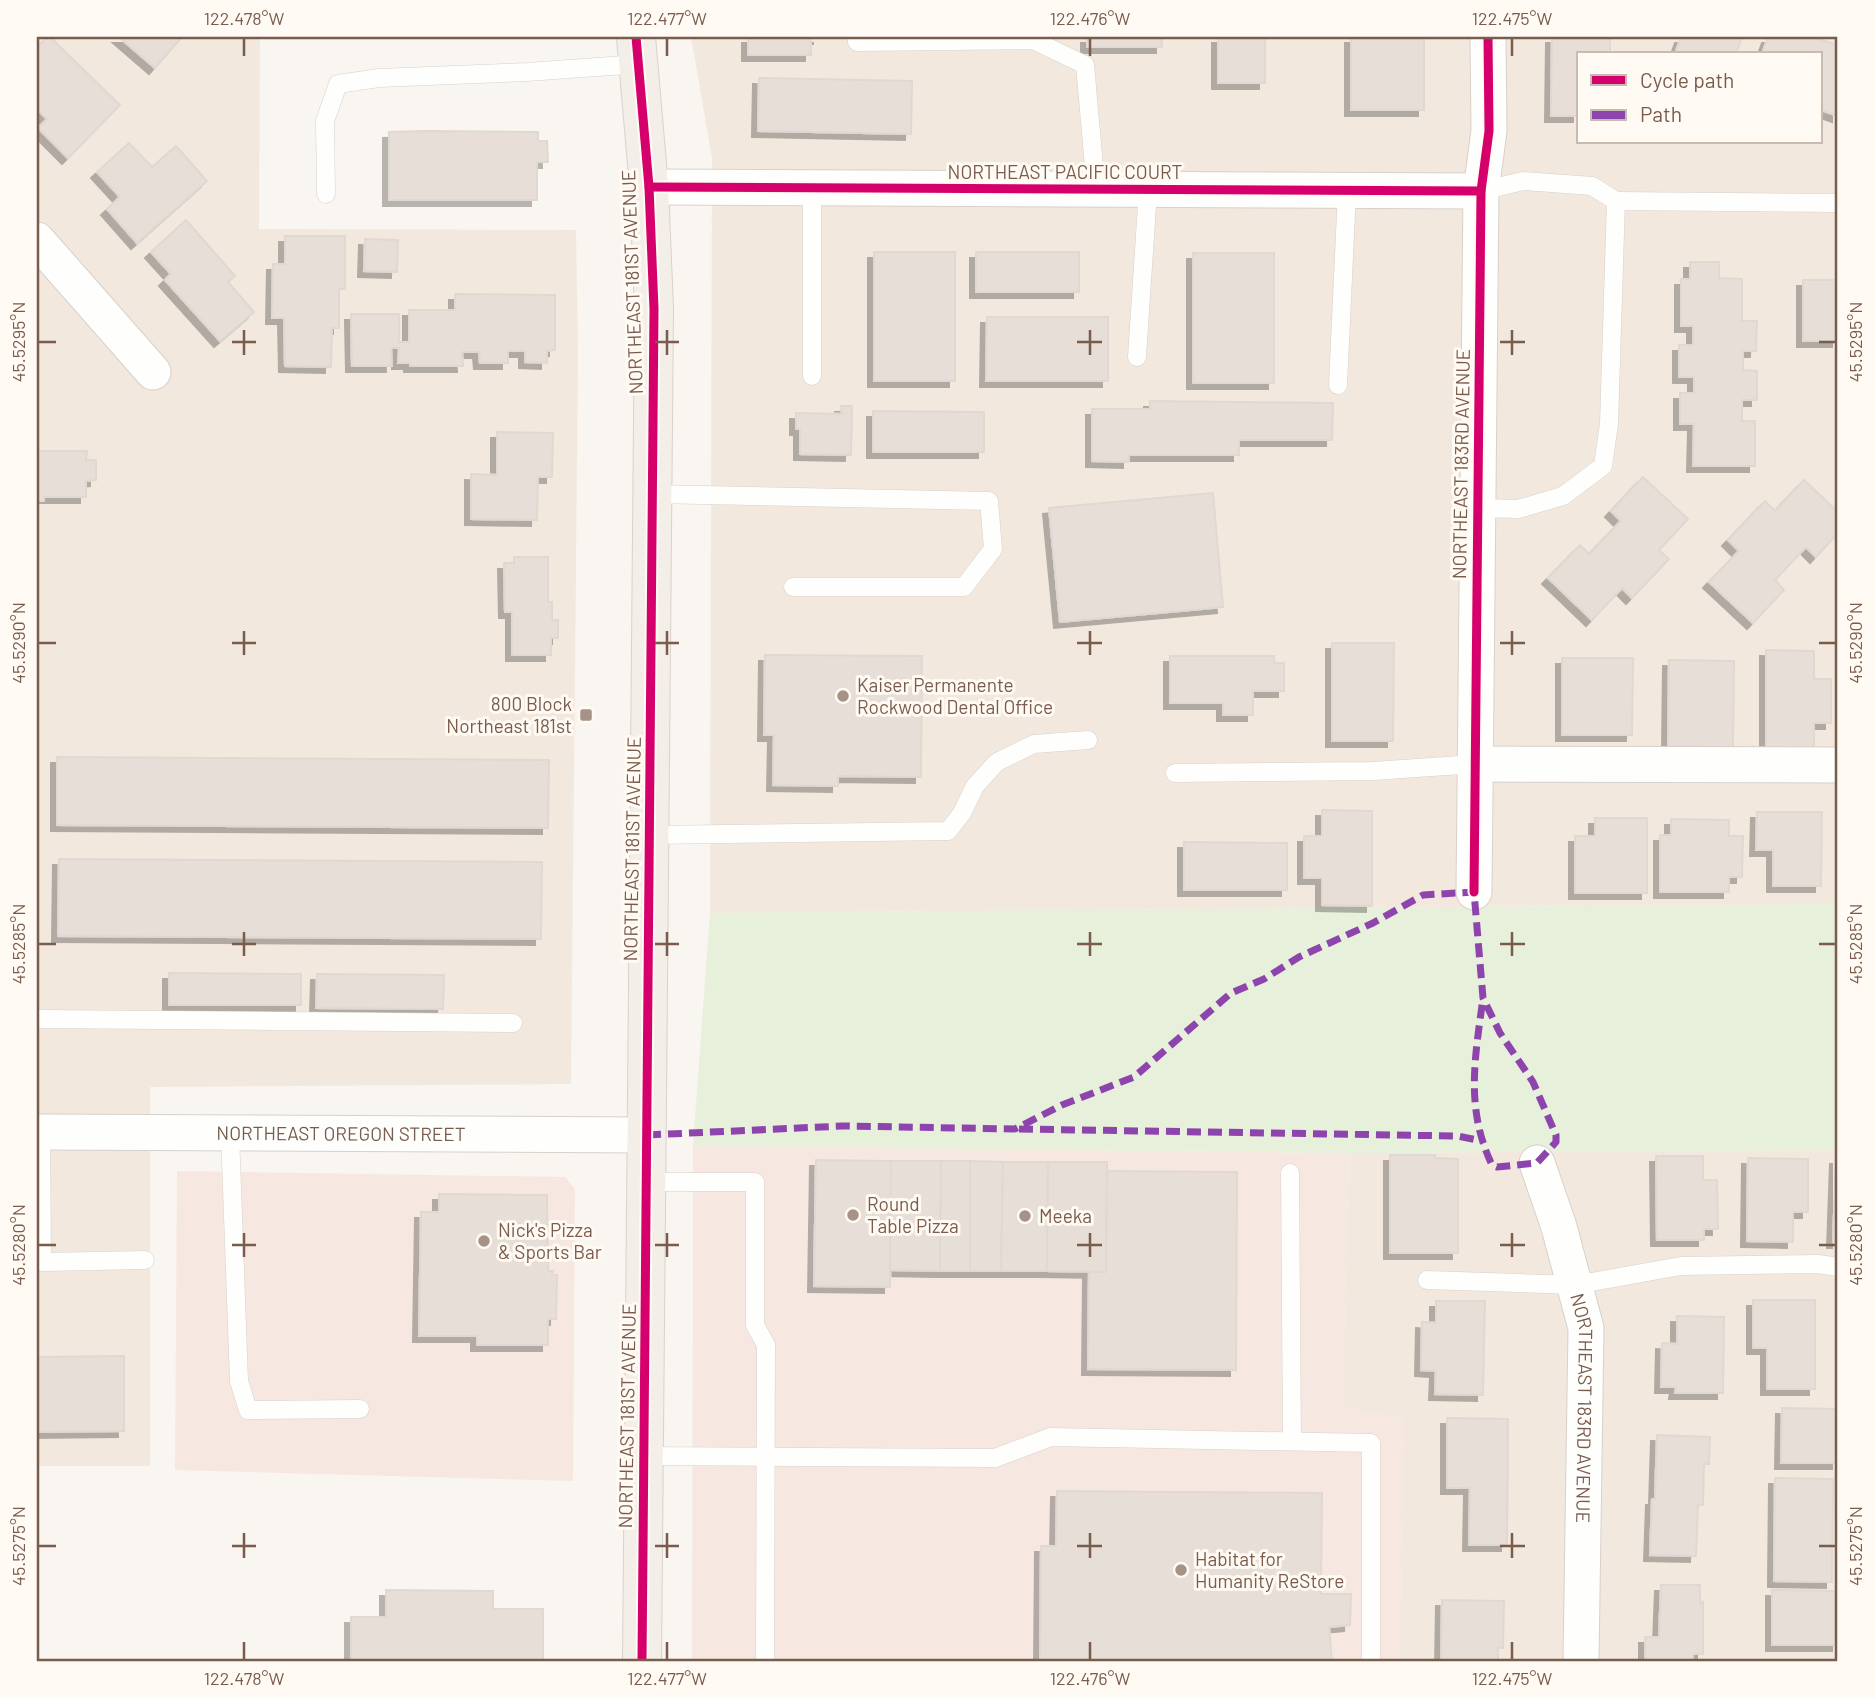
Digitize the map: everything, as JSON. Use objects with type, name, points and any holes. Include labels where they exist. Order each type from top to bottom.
[{"type":"main road","name":"NORTHEAST 181ST AVENUE","points":[[638,51],[649,187],[654,309],[642,1661]]},
{"type":"street","name":"NORTHEAST 183RD AVENUE","points":[[1474,892],[1481,191],[1489,131],[1488,37]]},
{"type":"street","name":"NORTHEAST PACIFIC COURT","points":[[649,187],[1481,191]]},
{"type":"street","points":[[37,240],[153,372]]},
{"type":"street","points":[[1475,764],[1838,765]]},
{"type":"street","name":"NORTHEAST OREGON STREET","points":[[39,1132],[647,1135]]},
{"type":"street","name":"NORTHEAST 183RD AVENUE","points":[[1537,1163],[1559,1227],[1587,1328],[1581,1661]]},
{"type":"lane","points":[[857,37],[857,42],[1033,40],[1085,65],[1096,189]]},
{"type":"lane","points":[[326,194],[325,121],[338,84],[379,78],[527,72],[638,51]]},
{"type":"lane","points":[[1481,191],[1523,181],[1592,186],[1616,201],[1838,203]]},
{"type":"lane","points":[[812,188],[812,376]]},
{"type":"lane","points":[[1137,357],[1148,190]]},
{"type":"lane","points":[[1338,385],[1347,191]]},
{"type":"lane","points":[[1478,508],[1518,509],[1563,496],[1603,466],[1609,424],[1616,201]]},
{"type":"lane","points":[[652,494],[989,501],[993,549],[964,587],[793,587]]},
{"type":"lane","points":[[649,835],[948,831],[962,813],[975,786],[998,762],[1034,744],[1088,740]]},
{"type":"lane","points":[[1175,773],[1373,771],[1475,764]]},
{"type":"lane","points":[[37,1018],[513,1023]]},
{"type":"lane","points":[[39,1132],[40,1262],[145,1260]]},
{"type":"lane","points":[[230,1133],[239,1381],[248,1410],[360,1409]]},
{"type":"lane","points":[[1290,1173],[1292,1441]]},
{"type":"lane","points":[[646,1182],[755,1182],[755,1325],[766,1345],[765,1661]]},
{"type":"lane","points":[[1427,1280],[1575,1285],[1681,1266],[1818,1264],[1838,1267]]},
{"type":"lane","points":[[644,1456],[995,1458],[1051,1437],[1371,1443],[1371,1661]]},
{"type":"shaded area","points":[[37,37],[260,37],[259,229],[576,230],[578,354],[571,1084],[150,1087],[150,1466],[37,1466]]},
{"type":"shaded area","points":[[691,37],[1838,37],[1838,904],[710,913],[712,158]]},
{"type":"shaded area","points":[[693,1146],[1349,1153],[1342,1409],[1404,1418],[1399,1661],[692,1661]]},
{"type":"shaded area","points":[[1838,1150],[1838,1661],[1399,1661],[1404,1418],[1342,1409],[1349,1153]]},
{"type":"shaded area","points":[[177,1171],[565,1177],[575,1189],[573,1481],[175,1470]]},
{"type":"green space","points":[[1838,904],[1838,1150],[1349,1153],[693,1146],[710,913]]},
{"type":"building","points":[[47,37],[120,105],[68,158],[38,128],[47,119],[37,109],[37,47]]},
{"type":"building","points":[[119,37],[182,37],[155,68]]},
{"type":"building","points":[[748,37],[819,38],[811,38],[811,55],[748,55]]},
{"type":"building","points":[[1087,37],[1162,37],[1162,47],[1087,47]]},
{"type":"building","points":[[1218,37],[1265,37],[1265,83],[1218,83]]},
{"type":"building","points":[[1351,37],[1424,37],[1424,110],[1351,110]]},
{"type":"building","points":[[1552,37],[1610,37],[1610,52],[1577,52],[1577,116],[1551,116]]},
{"type":"building","points":[[1681,37],[1742,37],[1737,52],[1676,52]]},
{"type":"building","points":[[1768,37],[1812,37],[1838,45],[1838,116],[1822,110],[1822,52],[1763,52]]},
{"type":"building","points":[[759,78],[912,81],[911,134],[758,131]]},
{"type":"building","points":[[389,132],[538,132],[538,141],[547,141],[548,162],[537,162],[537,200],[389,200]]},
{"type":"building","points":[[129,143],[152,167],[176,146],[207,181],[137,243],[107,209],[120,197],[97,172]]},
{"type":"building","points":[[186,220],[235,276],[228,282],[254,312],[220,341],[165,280],[171,274],[151,252]]},
{"type":"building","points":[[285,236],[345,236],[345,289],[339,289],[339,328],[332,328],[331,367],[285,366],[284,318],[272,318],[273,264],[285,264]]},
{"type":"building","points":[[365,239],[398,240],[397,272],[364,271]]},
{"type":"building","points":[[874,252],[955,252],[955,381],[874,381]]},
{"type":"building","points":[[976,252],[1079,252],[1079,292],[976,292]]},
{"type":"building","points":[[1193,253],[1274,253],[1274,383],[1193,383]]},
{"type":"building","points":[[1690,262],[1719,262],[1719,278],[1742,279],[1742,321],[1757,321],[1756,351],[1743,351],[1743,370],[1757,371],[1757,400],[1742,400],[1742,421],[1755,421],[1755,466],[1693,466],[1694,424],[1680,424],[1680,393],[1694,393],[1694,377],[1679,377],[1679,345],[1693,345],[1693,326],[1681,326],[1681,279],[1690,279]]},
{"type":"building","points":[[1803,280],[1838,280],[1838,341],[1803,341]]},
{"type":"building","points":[[455,294],[555,295],[555,350],[547,351],[547,363],[525,362],[525,351],[508,351],[508,363],[480,363],[479,352],[462,352],[463,366],[410,366],[410,363],[398,363],[399,348],[391,348],[392,366],[352,366],[351,314],[399,314],[399,342],[409,342],[409,310],[455,310]]},
{"type":"building","points":[[987,317],[1108,317],[1108,381],[986,381]]},
{"type":"building","points":[[1150,401],[1333,403],[1332,440],[1239,440],[1239,455],[1129,455],[1129,462],[1092,461],[1092,409],[1150,409]]},
{"type":"building","points":[[841,406],[852,406],[851,455],[800,454],[800,429],[796,429],[796,413],[842,414]]},
{"type":"building","points":[[873,411],[984,412],[984,452],[873,452]]},
{"type":"building","points":[[497,432],[553,433],[552,477],[538,477],[537,520],[471,519],[471,474],[497,475]]},
{"type":"building","points":[[37,451],[87,451],[86,460],[96,460],[96,480],[86,481],[86,497],[44,497],[44,501],[37,501]]},
{"type":"building","points":[[1643,477],[1688,519],[1659,550],[1669,559],[1632,598],[1622,588],[1592,620],[1548,578],[1580,545],[1589,554],[1621,521],[1611,511]]},
{"type":"building","points":[[1804,480],[1838,512],[1838,533],[1816,557],[1806,547],[1775,580],[1784,590],[1753,623],[1709,582],[1739,551],[1728,540],[1765,501],[1775,511]]},
{"type":"building","points":[[1213,493],[1223,607],[1060,622],[1049,508]]},
{"type":"building","points":[[514,557],[548,557],[548,602],[552,602],[552,620],[558,620],[558,638],[551,638],[551,655],[512,655],[512,612],[505,612],[504,563],[514,563]]},
{"type":"building","points":[[1332,643],[1394,643],[1393,741],[1332,741]]},
{"type":"building","points":[[1766,650],[1814,651],[1814,679],[1831,679],[1831,723],[1814,723],[1814,750],[1766,750]]},
{"type":"building","name":"Kaiser Permanente Rockwood Dental Office","points":[[765,655],[922,656],[921,777],[838,776],[838,786],[773,785],[774,735],[764,735]]},
{"type":"building","points":[[1170,656],[1274,656],[1274,663],[1284,663],[1284,691],[1253,691],[1253,715],[1223,715],[1223,703],[1170,703]]},
{"type":"building","points":[[1562,658],[1633,658],[1632,735],[1562,735]]},
{"type":"building","points":[[1669,660],[1734,661],[1733,747],[1668,746]]},
{"type":"building","points":[[57,757],[549,760],[548,828],[57,825]]},
{"type":"building","points":[[1322,810],[1372,811],[1372,906],[1322,905],[1322,878],[1304,878],[1304,836],[1322,836]]},
{"type":"building","points":[[1757,812],[1822,812],[1821,886],[1773,886],[1773,850],[1756,850]]},
{"type":"building","points":[[1595,818],[1647,818],[1647,893],[1575,893],[1575,836],[1595,836]]},
{"type":"building","points":[[1671,819],[1729,820],[1729,836],[1743,836],[1742,877],[1729,877],[1729,892],[1660,892],[1660,835],[1671,835]]},
{"type":"building","points":[[1184,842],[1287,843],[1287,890],[1184,890]]},
{"type":"building","points":[[59,859],[542,862],[541,939],[58,936]]},
{"type":"building","points":[[169,973],[301,974],[301,1005],[169,1005]]},
{"type":"building","points":[[317,974],[444,975],[443,1009],[316,1008]]},
{"type":"building","points":[[1390,1155],[1435,1155],[1435,1158],[1458,1159],[1458,1253],[1390,1253]]},
{"type":"building","points":[[1656,1156],[1703,1156],[1703,1180],[1717,1180],[1718,1229],[1704,1229],[1704,1240],[1657,1240]]},
{"type":"building","points":[[1748,1158],[1808,1159],[1808,1212],[1793,1212],[1793,1242],[1747,1241]]},
{"type":"building","points":[[1836,1158],[1838,1242],[1833,1242]]},
{"type":"building","name":"Round Table Pizza","points":[[816,1160],[891,1161],[890,1287],[814,1286]]},
{"type":"building","points":[[891,1161],[941,1161],[940,1271],[890,1270]]},
{"type":"building","points":[[941,1161],[970,1161],[970,1271],[940,1271]]},
{"type":"building","points":[[970,1161],[1003,1162],[1001,1271],[970,1271]]},
{"type":"building","name":"Meeka","points":[[1003,1162],[1048,1162],[1047,1271],[1001,1271]]},
{"type":"building","points":[[1048,1162],[1107,1162],[1106,1272],[1047,1271]]},
{"type":"building","points":[[1107,1171],[1237,1172],[1236,1370],[1088,1369],[1089,1272],[1106,1272]]},
{"type":"building","name":"Nick's Pizza & Sports Bar","points":[[439,1194],[547,1195],[548,1271],[557,1275],[556,1319],[548,1319],[548,1345],[477,1345],[477,1336],[419,1336],[421,1212],[439,1212]]},
{"type":"building","points":[[1753,1300],[1815,1300],[1815,1389],[1767,1389],[1767,1348],[1753,1348]]},
{"type":"building","points":[[1436,1301],[1485,1301],[1483,1395],[1435,1394],[1436,1371],[1421,1370],[1422,1322],[1436,1323]]},
{"type":"building","points":[[1677,1316],[1724,1317],[1723,1393],[1675,1393],[1676,1387],[1661,1387],[1662,1343],[1677,1344]]},
{"type":"building","points":[[37,1340],[38,1357],[124,1356],[124,1431],[37,1432]]},
{"type":"building","points":[[1782,1408],[1838,1409],[1838,1463],[1781,1463]]},
{"type":"building","points":[[1447,1418],[1508,1419],[1507,1545],[1469,1545],[1470,1488],[1447,1488]]},
{"type":"building","points":[[1657,1435],[1710,1437],[1709,1464],[1704,1464],[1703,1505],[1698,1505],[1696,1556],[1650,1555]]},
{"type":"building","points":[[1775,1478],[1833,1479],[1832,1582],[1774,1581]]},
{"type":"building","name":"Habitat for Humanity ReStore","points":[[1057,1491],[1322,1493],[1321,1594],[1351,1594],[1350,1625],[1329,1627],[1332,1661],[1040,1661],[1041,1546],[1056,1546]]},
{"type":"building","points":[[1661,1585],[1700,1585],[1700,1603],[1703,1602],[1703,1654],[1693,1654],[1693,1661],[1645,1661],[1645,1637],[1659,1637]]},
{"type":"building","points":[[386,1590],[493,1591],[493,1609],[543,1609],[543,1661],[351,1661],[351,1617],[386,1617]]},
{"type":"building","points":[[1772,1590],[1838,1591],[1838,1645],[1772,1645]]},
{"type":"building","points":[[1442,1600],[1504,1601],[1503,1648],[1498,1648],[1498,1661],[1441,1661]]},
{"type":"marked path","points":[[647,1135],[843,1126],[1015,1129],[1062,1105],[1134,1077],[1231,993],[1264,979],[1299,957],[1373,923],[1423,895],[1474,892],[1483,998],[1500,1033],[1533,1082],[1556,1135],[1556,1142],[1537,1163],[1497,1167],[1492,1165],[1484,1144],[1478,1123],[1474,1083],[1483,998]]},
{"type":"marked path","points":[[1019,1129],[1457,1136],[1483,1141]]},
{"type":"cycle path","points":[[636,37],[649,187],[654,309],[642,1661]]},
{"type":"cycle path","points":[[1474,892],[1481,191],[1489,131],[1488,37]]},
{"type":"cycle path","points":[[649,187],[1481,191]]},
{"type":"place","name":"Kaiser Permanente Rockwood Dental Office","points":[[843,696]]},
{"type":"place","name":"800 Block Northeast 181st","points":[[586,715]]},
{"type":"place","name":"Round Table Pizza","points":[[853,1215]]},
{"type":"place","name":"Meeka","points":[[1025,1216]]},
{"type":"place","name":"Nick's Pizza & Sports Bar","points":[[484,1241]]},
{"type":"place","name":"Habitat for Humanity ReStore","points":[[1181,1570]]}]
